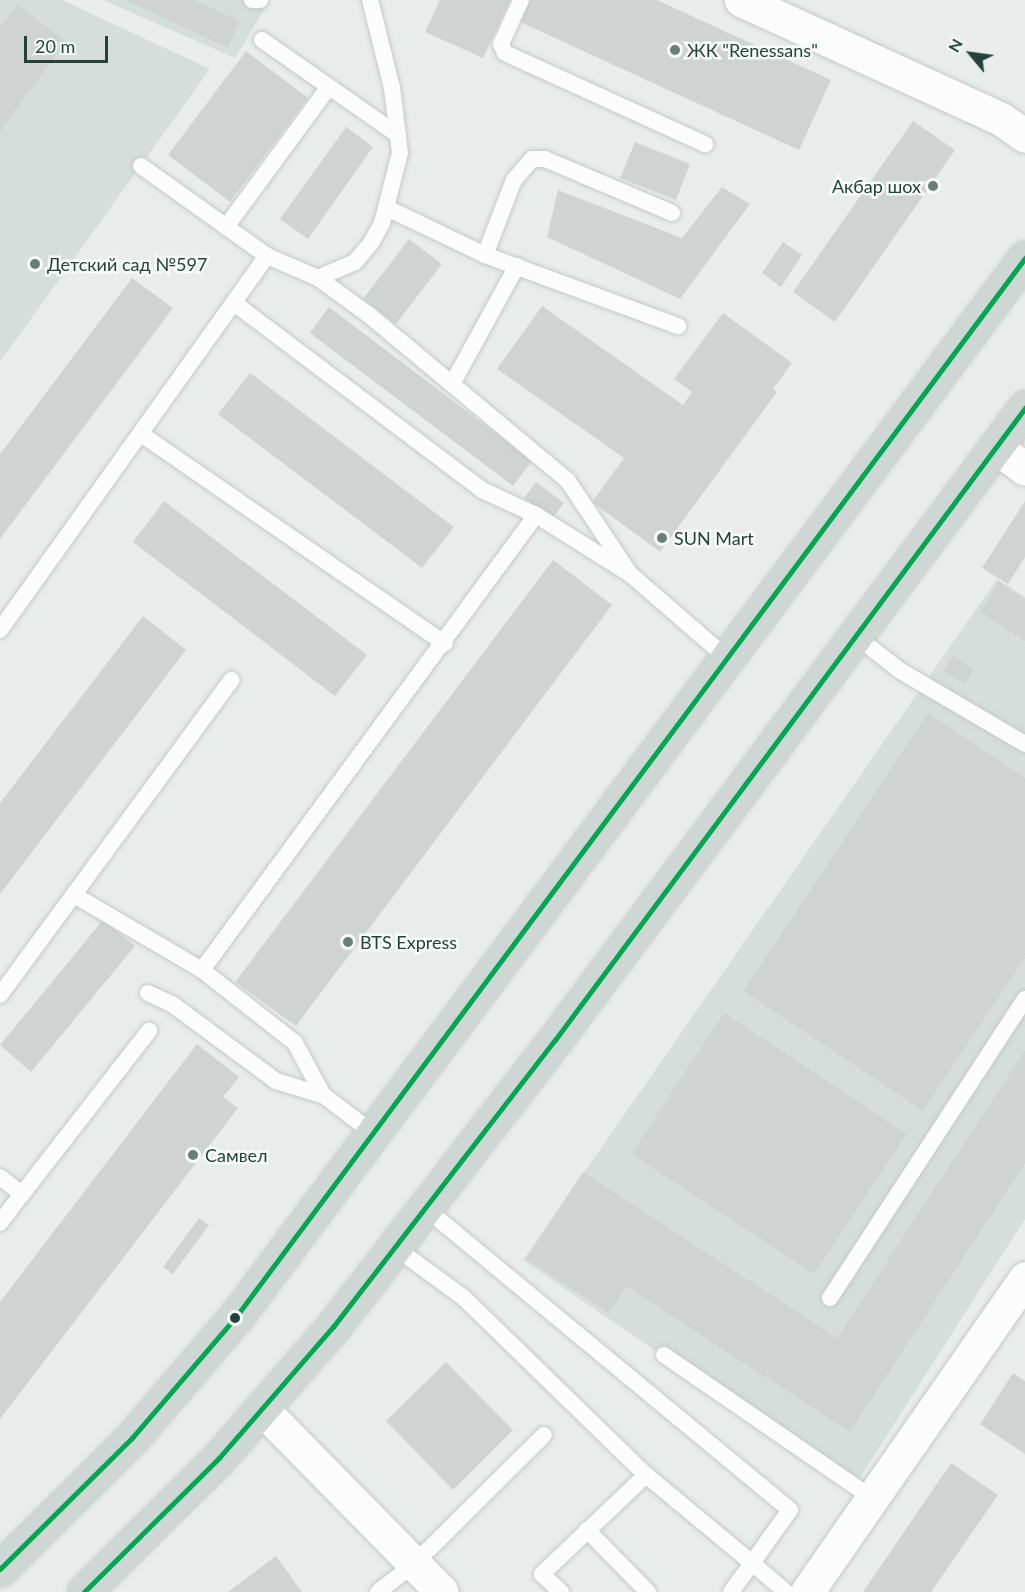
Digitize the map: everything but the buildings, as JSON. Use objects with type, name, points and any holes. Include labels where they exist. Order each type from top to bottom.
[{"type":"main road","points":[[0,1569],[76,1496],[185,1378],[373,1133],[1025,258]]},
{"type":"main road","points":[[84,1592],[172,1508],[263,1410],[396,1248],[1025,408]]},
{"type":"street","points":[[741,0],[1001,119],[1025,136]]},
{"type":"street","points":[[996,447],[1025,469]]},
{"type":"street","points":[[807,1592],[875,1500],[1025,1278]]},
{"type":"street","points":[[263,1410],[442,1592]]},
{"type":"lane","points":[[252,0],[260,0]]},
{"type":"lane","points":[[318,278],[355,262],[371,243],[387,208],[400,153],[392,88],[370,0]]},
{"type":"lane","points":[[521,0],[501,44],[505,53],[705,144]]},
{"type":"lane","points":[[262,40],[398,135]]},
{"type":"lane","points":[[226,227],[329,87]]},
{"type":"lane","points":[[485,255],[514,180],[532,159],[544,159],[672,213]]},
{"type":"lane","points":[[141,166],[267,256],[318,278],[452,384],[568,481],[630,574]]},
{"type":"lane","points":[[387,208],[485,255],[678,326]]},
{"type":"lane","points":[[0,630],[267,256]]},
{"type":"lane","points":[[452,384],[517,266]]},
{"type":"lane","points":[[234,303],[483,490],[536,515],[630,574],[727,658]]},
{"type":"lane","points":[[141,434],[444,644]]},
{"type":"lane","points":[[202,970],[444,644],[536,515]]},
{"type":"lane","points":[[856,636],[899,670],[1025,744]]},
{"type":"lane","points":[[0,994],[231,680]]},
{"type":"lane","points":[[74,895],[202,970],[295,1043],[325,1096]]},
{"type":"lane","points":[[148,993],[172,1004],[276,1081],[325,1096],[373,1133]]},
{"type":"lane","points":[[830,1298],[1025,999]]},
{"type":"lane","points":[[0,1223],[149,1031]]},
{"type":"lane","points":[[0,1177],[22,1194]]},
{"type":"lane","points":[[426,1209],[790,1510],[731,1592]]},
{"type":"lane","points":[[396,1248],[464,1298],[646,1475],[786,1592]]},
{"type":"lane","points":[[664,1355],[875,1500]]},
{"type":"lane","points":[[378,1592],[414,1564],[544,1435]]},
{"type":"lane","points":[[561,1592],[542,1574],[646,1475]]},
{"type":"lane","points":[[587,1530],[648,1592]]},
{"type":"shaded area","name":"Детский сад №597","points":[[0,0],[62,0],[210,69],[0,362]]},
{"type":"shaded area","points":[[103,0],[270,0],[235,58]]},
{"type":"shaded area","points":[[997,579],[1025,597],[1025,1219],[854,1487],[523,1260]]},
{"type":"transit line","points":[[0,1569],[132,1438],[235,1318],[1025,258]]},
{"type":"transit line","points":[[84,1592],[219,1458],[333,1327],[555,1040],[1025,408]]},
{"type":"place","name":"ЖК \"Renessans\"","points":[[675,50]]},
{"type":"place","name":"Акбар шох","points":[[933,186]]},
{"type":"place","name":"Детский сад №597","points":[[35,264]]},
{"type":"place","name":"SUN Mart","points":[[662,538]]},
{"type":"place","name":"BTS Express","points":[[348,942]]},
{"type":"place","name":"Самвел","points":[[193,1155]]}]
